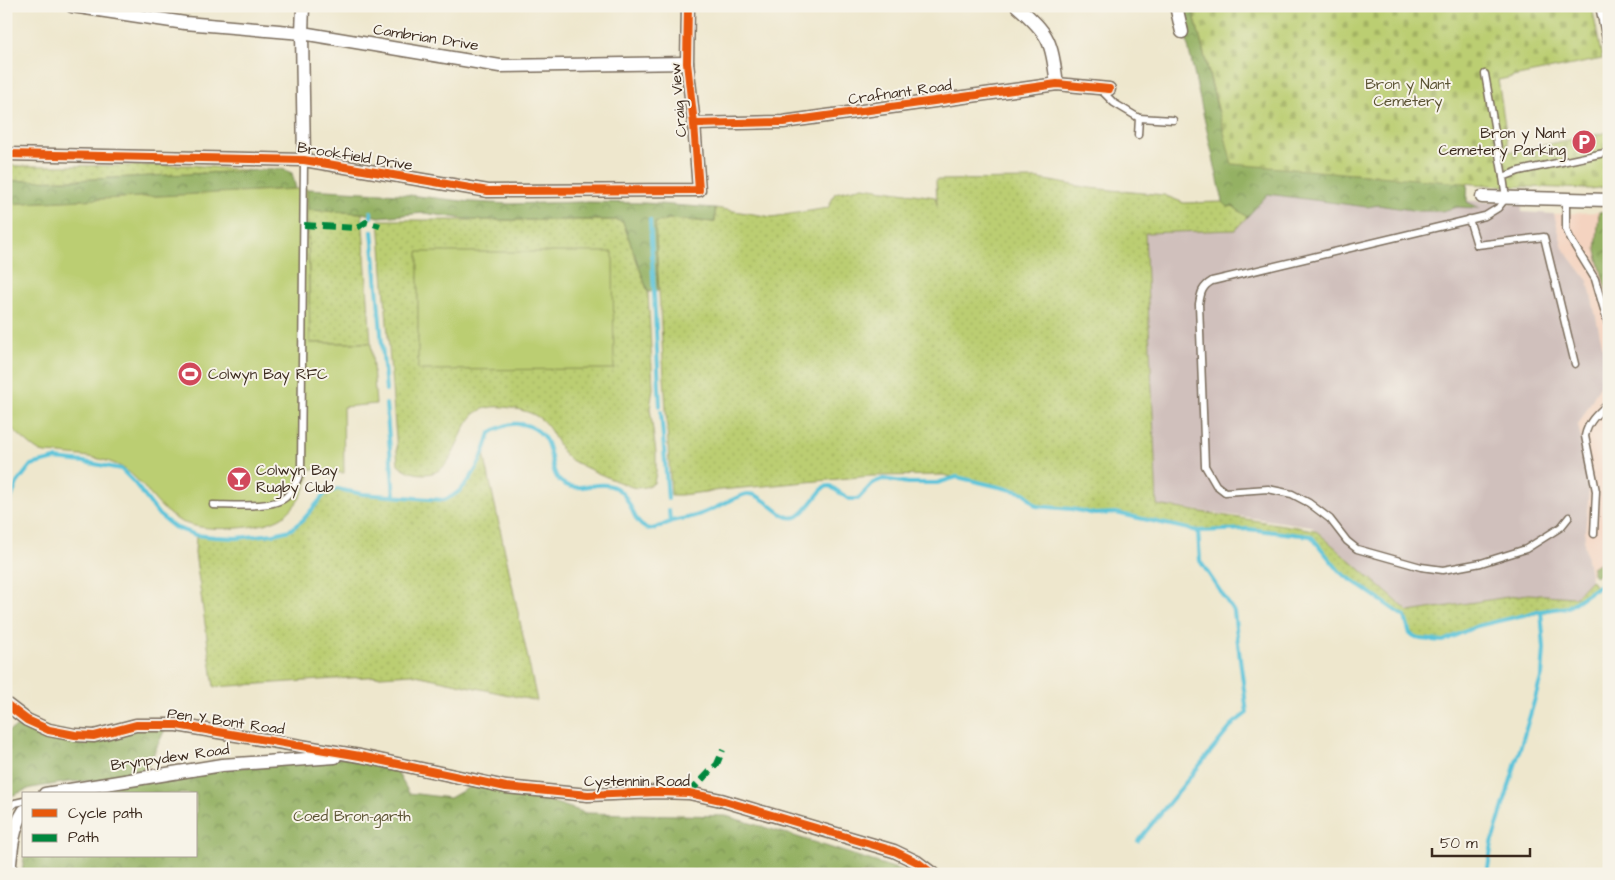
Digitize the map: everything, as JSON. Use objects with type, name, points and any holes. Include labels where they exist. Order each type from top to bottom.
[{"type":"street","name":"Cambrian Drive","points":[[72,6],[185,23],[302,34],[500,66],[687,63]]},
{"type":"street","points":[[303,6],[304,160]]},
{"type":"street","name":"Craig View","points":[[688,6],[687,63],[699,190]]},
{"type":"street","points":[[1017,6],[1039,25],[1048,39],[1053,55],[1057,84]]},
{"type":"street","points":[[1176,6],[1182,32]]},
{"type":"street","points":[[1602,6],[1609,39]]},
{"type":"street","name":"Crafnant Road","points":[[694,124],[783,122],[1057,84],[1104,89]]},
{"type":"street","name":"Brookfield Drive","points":[[6,154],[304,160],[488,191],[699,190]]},
{"type":"street","points":[[1482,197],[1609,200]]},
{"type":"street","name":"Pen Y Bont Road","points":[[6,704],[26,720],[49,730],[75,735],[94,736],[136,725],[177,725],[360,756]]},
{"type":"street","name":"Brynpydew Road","points":[[57,792],[222,765],[302,758],[360,756]]},
{"type":"street","name":"Cystennin Road","points":[[360,756],[506,787],[588,795],[658,792],[689,793],[721,800],[894,850],[917,862],[933,874]]},
{"type":"street","points":[[9,874],[12,843],[22,814]]},
{"type":"lane","points":[[1485,74],[1506,198],[1498,208],[1485,216],[1252,270],[1212,281],[1204,286],[1199,304],[1205,466],[1216,485],[1226,492],[1268,489],[1292,494],[1309,503],[1330,519],[1347,541],[1357,549],[1421,567],[1443,570],[1481,564],[1526,548],[1561,527],[1569,517]]},
{"type":"lane","points":[[1104,89],[1114,103],[1139,118],[1173,120]]},
{"type":"lane","points":[[1138,135],[1139,118]]},
{"type":"lane","points":[[1503,177],[1519,171],[1609,152]]},
{"type":"lane","points":[[213,505],[275,504],[286,498],[295,486],[301,470],[304,160]]},
{"type":"lane","points":[[1566,200],[1566,229],[1595,279],[1609,327]]},
{"type":"lane","points":[[1469,219],[1477,245],[1544,237],[1575,364]]},
{"type":"lane","points":[[1594,534],[1596,491],[1585,436],[1591,421],[1609,403]]},
{"type":"lane","points":[[6,810],[15,803],[22,801]]},
{"type":"shaded area","points":[[1274,188],[1522,204],[1522,212],[1554,214],[1563,248],[1588,281],[1608,371],[1578,425],[1590,480],[1584,543],[1591,580],[1575,597],[1528,594],[1409,612],[1311,526],[1157,505],[1145,233],[1235,230]]},
{"type":"shaded area","points":[[1599,212],[1596,251],[1609,302],[1609,559],[1593,567],[1591,580],[1584,543],[1590,480],[1578,425],[1608,371],[1588,281],[1563,248],[1554,214]]},
{"type":"green space","points":[[1179,6],[1192,6],[1218,111],[1468,174],[1467,202],[1480,208],[1458,207],[1442,211],[1418,211],[1378,205],[1367,207],[1268,194],[1247,217],[1233,206],[1228,207],[1223,202]]},
{"type":"green space","name":"Bron y Nant Cemetery","points":[[1192,6],[1592,6],[1602,59],[1498,80],[1509,152],[1609,132],[1609,185],[1591,189],[1500,186],[1232,164]]},
{"type":"green space","points":[[6,165],[191,165],[254,171],[75,180],[6,181]]},
{"type":"green space","points":[[282,169],[292,173],[296,189],[6,204],[6,181],[75,180]]},
{"type":"green space","points":[[1039,179],[1090,188],[1164,195],[1184,203],[1223,202],[1228,207],[1233,206],[1247,217],[1235,230],[1145,233],[1157,505],[1315,530],[1409,612],[1528,594],[1575,597],[1591,580],[1596,587],[1568,607],[1477,626],[1444,640],[1420,639],[1410,634],[1405,617],[1340,572],[1311,536],[1248,529],[1198,531],[1116,513],[1095,514],[1072,509],[1036,506],[1025,492],[943,475],[870,476],[671,495],[655,223],[669,219],[715,222],[715,208],[772,217],[828,208],[835,193],[863,187],[935,197],[937,205],[936,180]]},
{"type":"green space","points":[[307,189],[400,194],[471,202],[510,204],[644,203],[715,208],[715,222],[669,219],[655,223],[658,291],[648,292],[623,222],[616,220],[472,220],[424,213],[379,217],[362,213],[308,210]]},
{"type":"green space","name":"Colwyn Bay RFC","points":[[307,189],[310,343],[371,343],[376,404],[343,407],[344,473],[309,469],[307,483],[295,505],[284,516],[268,523],[242,528],[200,527],[178,520],[170,515],[138,480],[116,464],[76,455],[41,452],[11,428],[6,427],[6,204]]},
{"type":"green space","points":[[308,210],[362,213],[371,343],[310,343]]},
{"type":"green space","points":[[1608,211],[1609,302],[1596,251],[1599,212]]},
{"type":"green space","points":[[379,220],[616,220],[623,222],[648,292],[653,388],[650,408],[656,453],[654,483],[638,488],[632,487],[578,464],[566,456],[550,430],[538,417],[506,407],[487,408],[476,413],[469,420],[450,459],[444,467],[436,472],[414,473],[398,464]]},
{"type":"green space","points":[[418,252],[613,252],[614,369],[418,370]]},
{"type":"green space","points":[[484,454],[537,701],[411,674],[214,687],[195,553],[196,535],[236,538],[280,532],[292,528],[302,521],[320,499],[334,490],[444,500],[463,487]]},
{"type":"green space","points":[[1609,559],[1609,569],[1596,576],[1592,573],[1592,567]]},
{"type":"green space","name":"Coed Bron-garth","points":[[23,724],[90,736],[167,725],[143,777],[360,756],[392,763],[409,793],[450,798],[480,781],[506,787],[586,813],[726,816],[913,874],[22,874],[24,858],[198,858],[198,792],[88,792],[139,778],[69,782],[31,788],[6,798],[6,732]]},
{"type":"waterway","points":[[371,212],[371,217]]},
{"type":"waterway","points":[[650,220],[660,406]]},
{"type":"waterway","points":[[372,231],[386,390]]},
{"type":"waterway","points":[[386,404],[394,496]]},
{"type":"waterway","points":[[661,412],[668,499]]},
{"type":"waterway","points":[[6,506],[9,504],[17,483],[31,465],[55,459],[84,462],[121,469],[133,481],[159,515],[174,527],[196,535],[215,537],[236,538],[274,534],[290,530],[303,520],[325,494],[337,489],[363,494],[444,500],[453,496],[474,472],[484,453],[490,433],[504,426],[518,424],[529,426],[539,431],[548,447],[554,472],[564,484],[576,487],[603,485],[616,488],[626,498],[640,524],[651,529],[672,521],[702,514],[746,494],[760,498],[784,515],[796,517],[807,508],[824,487],[830,486],[849,499],[858,499],[873,483],[883,479],[908,483],[937,483],[957,477],[1025,493],[1036,506],[1072,509],[1095,514],[1116,513],[1198,531],[1248,529],[1311,536],[1340,572],[1405,617],[1410,634],[1420,639],[1443,641],[1477,626],[1541,611],[1568,607],[1609,579]]},
{"type":"waterway","points":[[669,510],[670,522]]},
{"type":"waterway","points":[[1138,841],[1234,723],[1247,713],[1234,612],[1200,561],[1198,531]]},
{"type":"waterway","points":[[1487,874],[1492,843],[1542,675],[1544,649],[1541,611]]},
{"type":"marked path","points":[[304,225],[357,228],[366,222],[380,226]]},
{"type":"marked path","points":[[689,793],[717,764],[723,750]]},
{"type":"cycle path","points":[[6,154],[304,160],[488,191],[699,190],[687,63],[688,6]]},
{"type":"cycle path","points":[[694,124],[783,122],[1057,84],[1109,89]]},
{"type":"cycle path","points":[[6,704],[27,720],[49,730],[75,735],[94,736],[136,725],[177,725],[360,756],[506,787],[588,795],[658,792],[689,793],[721,800],[894,851],[917,862],[933,874]]},
{"type":"place","name":"Bron y Nant Cemetery Parking","points":[[1584,142]]},
{"type":"place","name":"Colwyn Bay RFC","points":[[190,374]]},
{"type":"place","name":"Colwyn Bay Rugby Club","points":[[239,479]]}]
